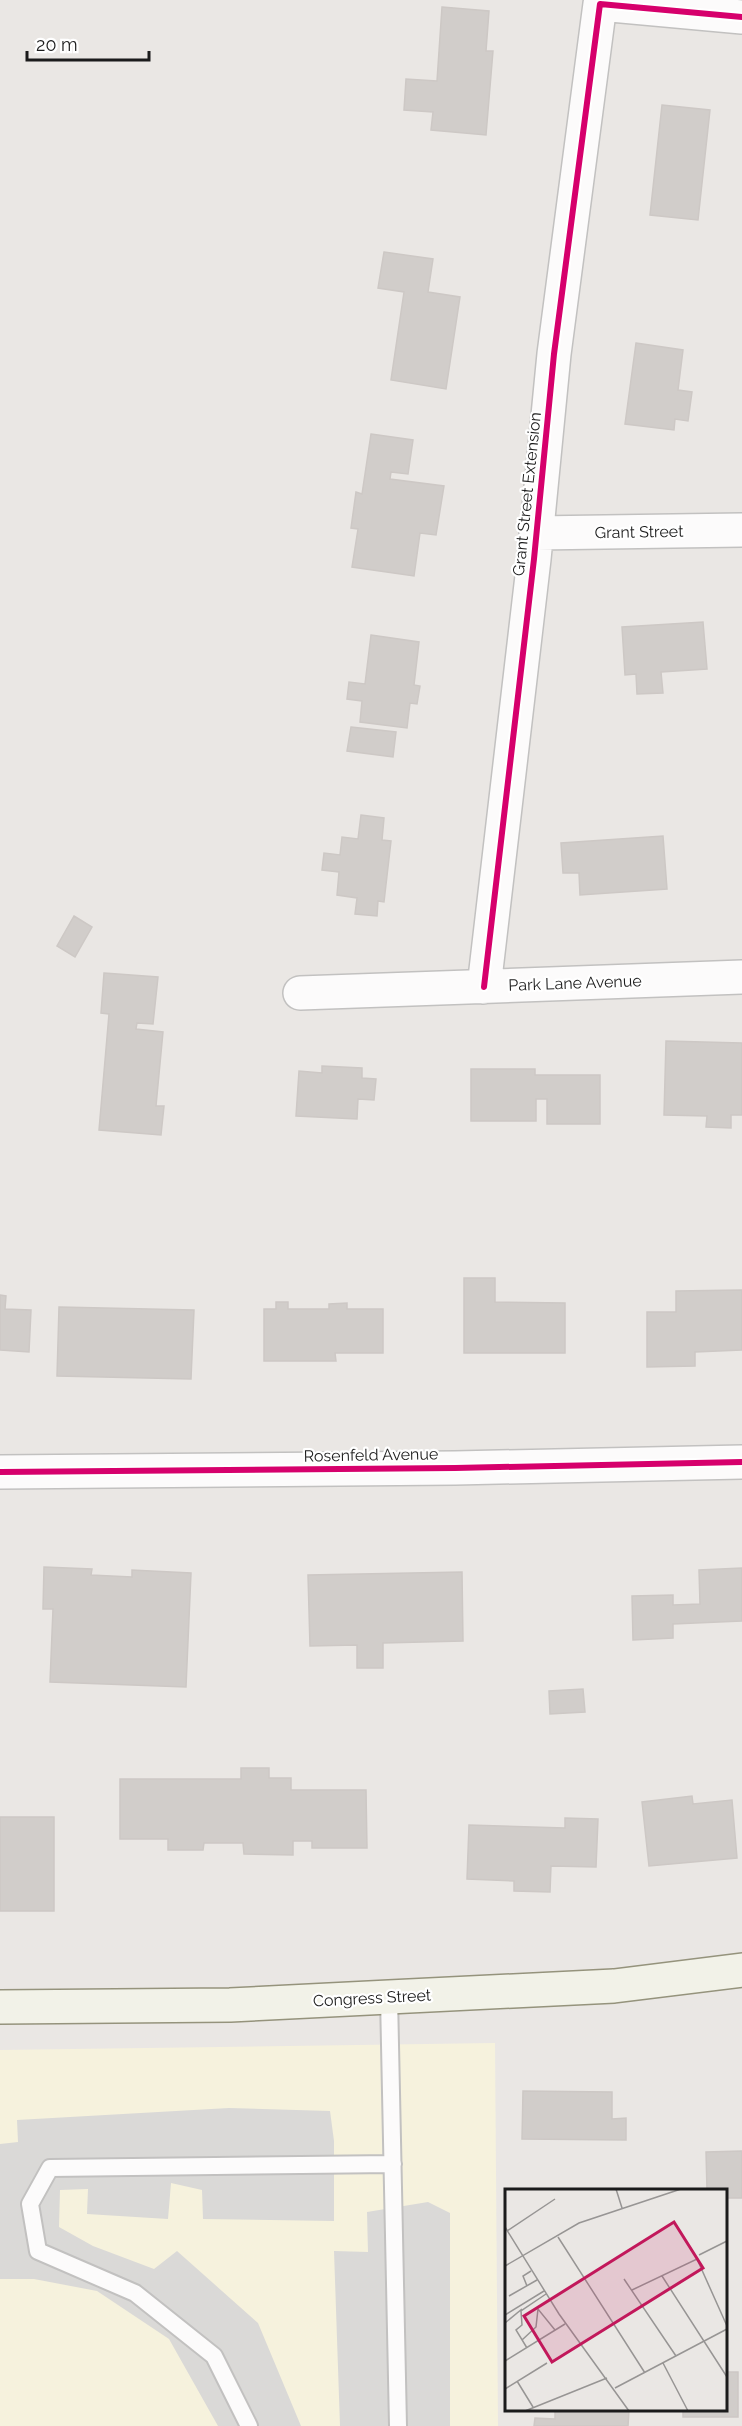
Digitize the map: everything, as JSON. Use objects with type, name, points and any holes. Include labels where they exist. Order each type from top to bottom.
[{"type":"main road","name":"Congress Street","points":[[0,2007],[230,2005],[614,1986],[742,1970]]},
{"type":"street","name":"Grant Street Extension","points":[[484,987],[554,354],[600,4],[742,17]]},
{"type":"street","name":"Grant Street","points":[[536,533],[742,530]]},
{"type":"street","name":"Park Lane Avenue","points":[[300,993],[742,977]]},
{"type":"street","name":"Rosenfeld Avenue","points":[[0,1472],[455,1468],[742,1462]]},
{"type":"lane","points":[[389,1997],[398,2426]]},
{"type":"lane","points":[[249,2426],[214,2356],[135,2293],[38,2251],[30,2204],[50,2168],[393,2164]]},
{"type":"shaded area","points":[[495,2043],[498,2426],[0,2426],[0,2050]]},
{"type":"shaded area","points":[[229,2108],[330,2111],[334,2141],[334,2221],[203,2219],[202,2190],[171,2183],[168,2219],[87,2214],[88,2189],[60,2190],[59,2227],[93,2246],[154,2269],[177,2251],[258,2323],[301,2426],[218,2426],[169,2339],[97,2291],[34,2279],[0,2279],[0,2144],[18,2142],[17,2120]]},
{"type":"shaded area","points":[[428,2202],[450,2213],[450,2426],[340,2426],[334,2251],[368,2252],[367,2212]]},
{"type":"building","points":[[442,7],[489,11],[486,51],[493,51],[486,135],[431,130],[433,112],[404,110],[406,79],[437,81]]},
{"type":"building","points":[[662,105],[710,110],[698,220],[650,215]]},
{"type":"building","points":[[384,252],[433,259],[428,292],[460,297],[446,389],[391,380],[404,292],[378,288]]},
{"type":"building","points":[[636,343],[683,350],[678,390],[692,392],[688,421],[675,419],[674,430],[625,424]]},
{"type":"building","points":[[371,434],[413,440],[408,474],[391,472],[390,479],[444,486],[436,535],[420,533],[414,576],[352,567],[358,529],[351,528],[356,492],[362,494]]},
{"type":"building","points":[[703,622],[707,669],[661,672],[663,693],[637,694],[636,674],[625,675],[622,627]]},
{"type":"building","points":[[371,635],[419,642],[414,685],[420,686],[417,704],[410,703],[407,728],[360,722],[362,701],[347,699],[349,682],[365,684]]},
{"type":"building","points":[[351,727],[396,732],[393,757],[347,751]]},
{"type":"building","points":[[361,815],[384,818],[382,840],[391,841],[384,902],[378,901],[377,916],[355,914],[357,898],[337,895],[339,872],[322,870],[324,853],[340,855],[342,837],[358,839]]},
{"type":"building","points":[[663,836],[667,889],[580,895],[579,873],[563,873],[561,843]]},
{"type":"building","points":[[74,916],[92,927],[75,957],[57,946]]},
{"type":"building","points":[[104,973],[158,977],[153,1024],[137,1023],[136,1029],[163,1032],[156,1106],[164,1106],[161,1135],[99,1130],[109,1014],[101,1013]]},
{"type":"building","points":[[666,1041],[742,1043],[742,1115],[731,1115],[731,1128],[706,1127],[707,1116],[664,1115]]},
{"type":"building","points":[[322,1066],[362,1068],[362,1078],[376,1079],[374,1100],[358,1099],[357,1119],[296,1116],[299,1071],[322,1073]]},
{"type":"building","points":[[471,1069],[535,1069],[535,1075],[600,1075],[600,1124],[547,1124],[547,1099],[536,1099],[536,1121],[471,1121]]},
{"type":"building","points":[[464,1278],[495,1278],[495,1302],[565,1303],[565,1353],[464,1353]]},
{"type":"building","points":[[742,1290],[742,1350],[695,1352],[695,1366],[647,1367],[647,1312],[676,1312],[676,1291]]},
{"type":"building","points":[[0,1295],[6,1296],[5,1309],[31,1310],[29,1352],[0,1350]]},
{"type":"building","points":[[276,1302],[288,1302],[288,1309],[329,1309],[329,1304],[347,1303],[347,1309],[383,1309],[383,1353],[335,1353],[336,1361],[264,1361],[264,1309],[276,1309]]},
{"type":"building","points":[[59,1307],[194,1310],[191,1379],[57,1376]]},
{"type":"building","points":[[44,1567],[92,1569],[91,1575],[132,1577],[132,1570],[191,1573],[186,1687],[50,1682],[53,1609],[43,1609]]},
{"type":"building","points":[[742,1568],[742,1621],[673,1624],[673,1638],[633,1640],[632,1596],[673,1595],[673,1605],[700,1604],[699,1570]]},
{"type":"building","points":[[462,1572],[463,1641],[383,1643],[383,1668],[357,1668],[357,1645],[310,1646],[308,1575]]},
{"type":"building","points":[[583,1689],[585,1712],[550,1714],[549,1691]]},
{"type":"building","points":[[241,1768],[269,1768],[269,1778],[291,1778],[291,1790],[366,1790],[367,1848],[312,1848],[312,1841],[293,1841],[293,1855],[244,1854],[243,1843],[204,1843],[203,1850],[168,1850],[168,1839],[120,1839],[120,1779],[241,1779]]},
{"type":"building","points":[[692,1796],[693,1804],[732,1800],[737,1858],[649,1866],[642,1802]]},
{"type":"building","points":[[0,1817],[54,1817],[54,1911],[0,1911]]},
{"type":"building","points":[[565,1818],[598,1819],[596,1867],[551,1866],[550,1892],[514,1891],[514,1881],[467,1879],[469,1825],[565,1828]]},
{"type":"building","points":[[523,2091],[612,2092],[612,2119],[626,2118],[626,2140],[522,2139]]},
{"type":"building","points":[[742,2151],[742,2198],[727,2198],[727,2189],[707,2189],[706,2152]]},
{"type":"building","points":[[727,2372],[738,2372],[738,2417],[683,2417],[683,2411],[727,2411]]},
{"type":"building","points":[[555,2411],[629,2411],[628,2426],[534,2426],[535,2418],[555,2419]]},
{"type":"cycle path","points":[[484,987],[534,559],[554,354],[600,4],[742,17]]},
{"type":"cycle path","points":[[0,1472],[455,1468],[742,1462]]}]
